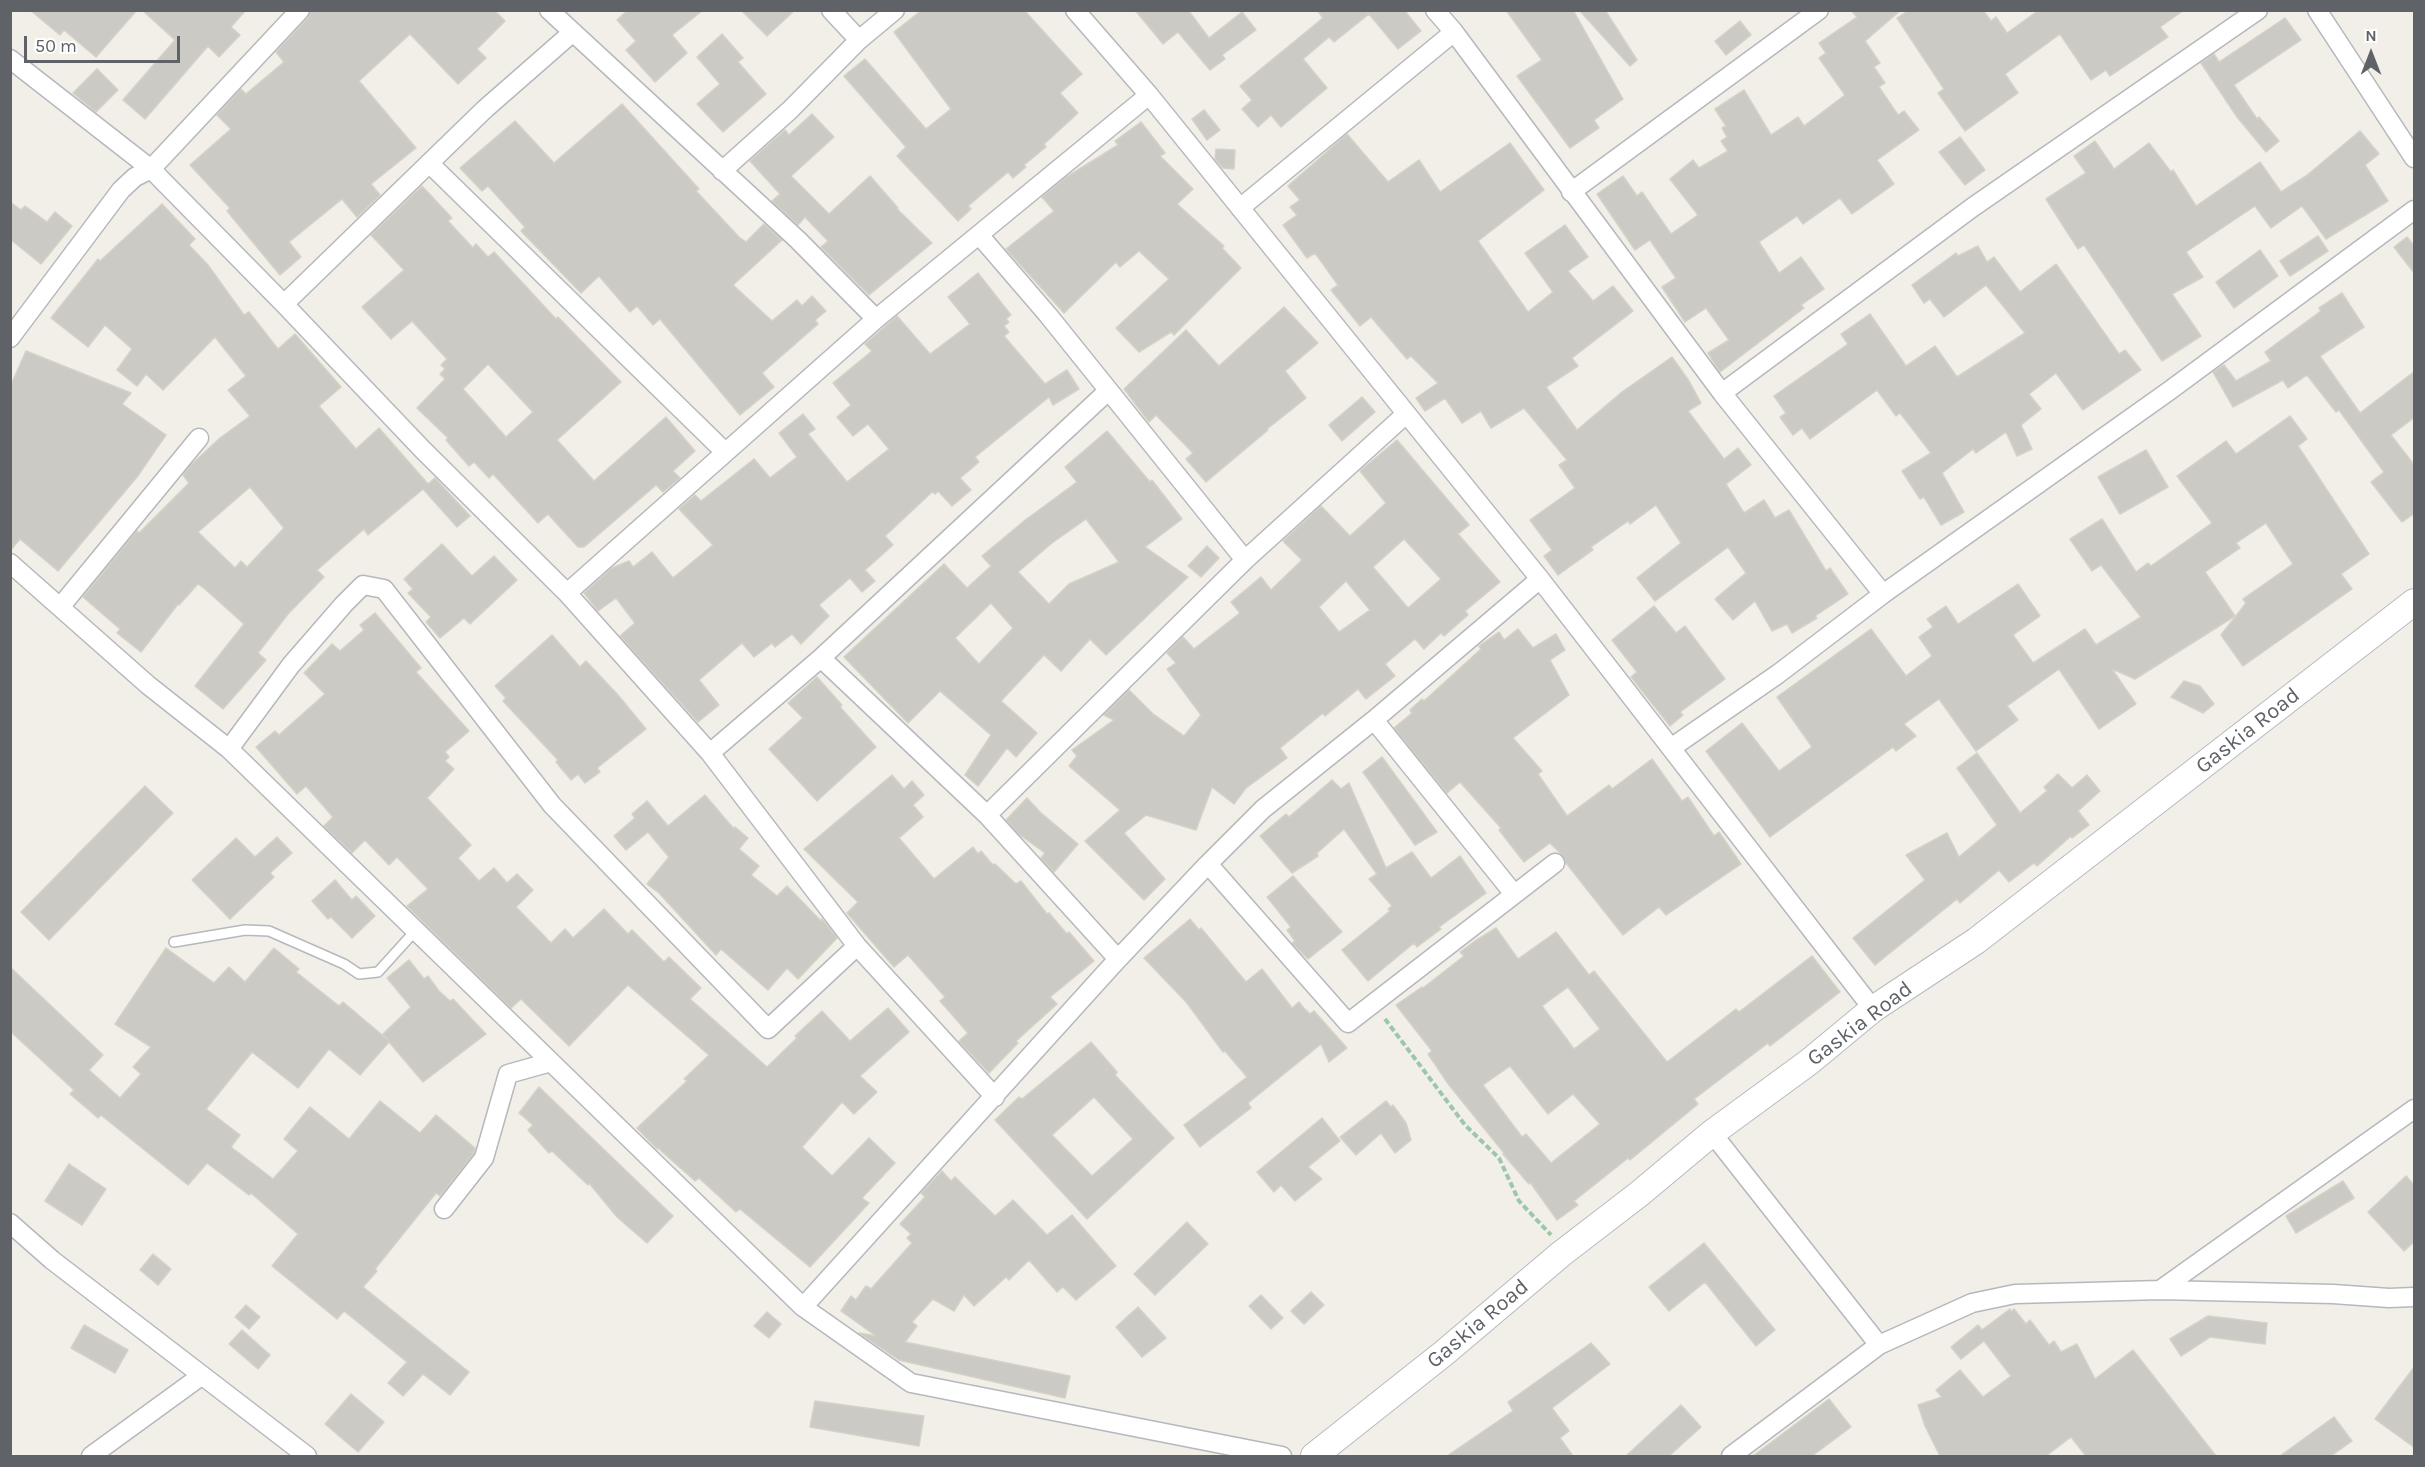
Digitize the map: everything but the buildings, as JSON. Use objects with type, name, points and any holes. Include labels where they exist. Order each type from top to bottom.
[{"type":"main road","name":"Gaskia Road","points":[[1314,1456],[1444,1353],[1561,1254],[1639,1194],[1712,1133],[1809,1062],[1874,1009],[1976,941],[2415,602]]},
{"type":"street","points":[[10,338],[121,190],[135,177],[151,169],[300,10]]},
{"type":"street","points":[[549,10],[798,240],[876,319]]},
{"type":"street","points":[[831,10],[859,40]]},
{"type":"street","points":[[722,171],[790,110],[859,40],[895,10]]},
{"type":"street","points":[[1075,10],[1149,95],[1540,579],[1874,1009]]},
{"type":"street","points":[[1435,10],[1454,32],[1722,393],[1883,594]]},
{"type":"street","points":[[1571,192],[1819,10]]},
{"type":"street","points":[[1722,393],[1973,207],[2258,10]]},
{"type":"street","points":[[2318,10],[2415,158]]},
{"type":"street","points":[[284,304],[485,109],[573,32]]},
{"type":"street","points":[[1240,208],[1454,32]]},
{"type":"street","points":[[10,58],[151,169],[423,450],[567,593],[710,753],[857,946],[994,1097]]},
{"type":"street","points":[[567,593],[876,319],[980,236],[1149,95]]},
{"type":"street","points":[[429,163],[725,452]]},
{"type":"street","points":[[1671,748],[1778,674],[1883,594],[2169,391],[2415,210]]},
{"type":"street","points":[[980,236],[1048,315],[1245,560]]},
{"type":"street","points":[[710,753],[821,658],[1108,391]]},
{"type":"street","points":[[987,815],[1245,560],[1406,414]]},
{"type":"street","points":[[61,606],[199,438]]},
{"type":"street","points":[[10,563],[148,685],[229,749],[803,1307],[911,1383],[1282,1456]]},
{"type":"street","points":[[803,1307],[1118,959],[1263,809],[1374,720],[1540,579]]},
{"type":"street","points":[[229,749],[291,665],[344,604],[363,585],[384,590],[552,805],[768,1029],[857,946]]},
{"type":"street","points":[[821,658],[987,815],[1118,959]]},
{"type":"street","points":[[1374,720],[1514,894]]},
{"type":"street","points":[[1208,864],[1348,1023],[1555,863]]},
{"type":"street","points":[[444,1209],[484,1158],[508,1074],[551,1062]]},
{"type":"street","points":[[2160,1290],[2415,1109]]},
{"type":"street","points":[[1712,1133],[1879,1345]]},
{"type":"street","points":[[10,1223],[52,1260],[307,1456]]},
{"type":"street","points":[[1731,1456],[1879,1345],[1972,1303],[2015,1294],[2160,1290],[2415,1297]]},
{"type":"street","points":[[91,1456],[201,1376]]},
{"type":"lane","points":[[174,942],[245,930],[269,931],[345,964],[359,974],[378,972],[416,930]]},
{"type":"path","points":[[1373,1004],[1465,1125],[1499,1158],[1520,1201],[1546,1232],[1565,1245],[1561,1254]]}]
